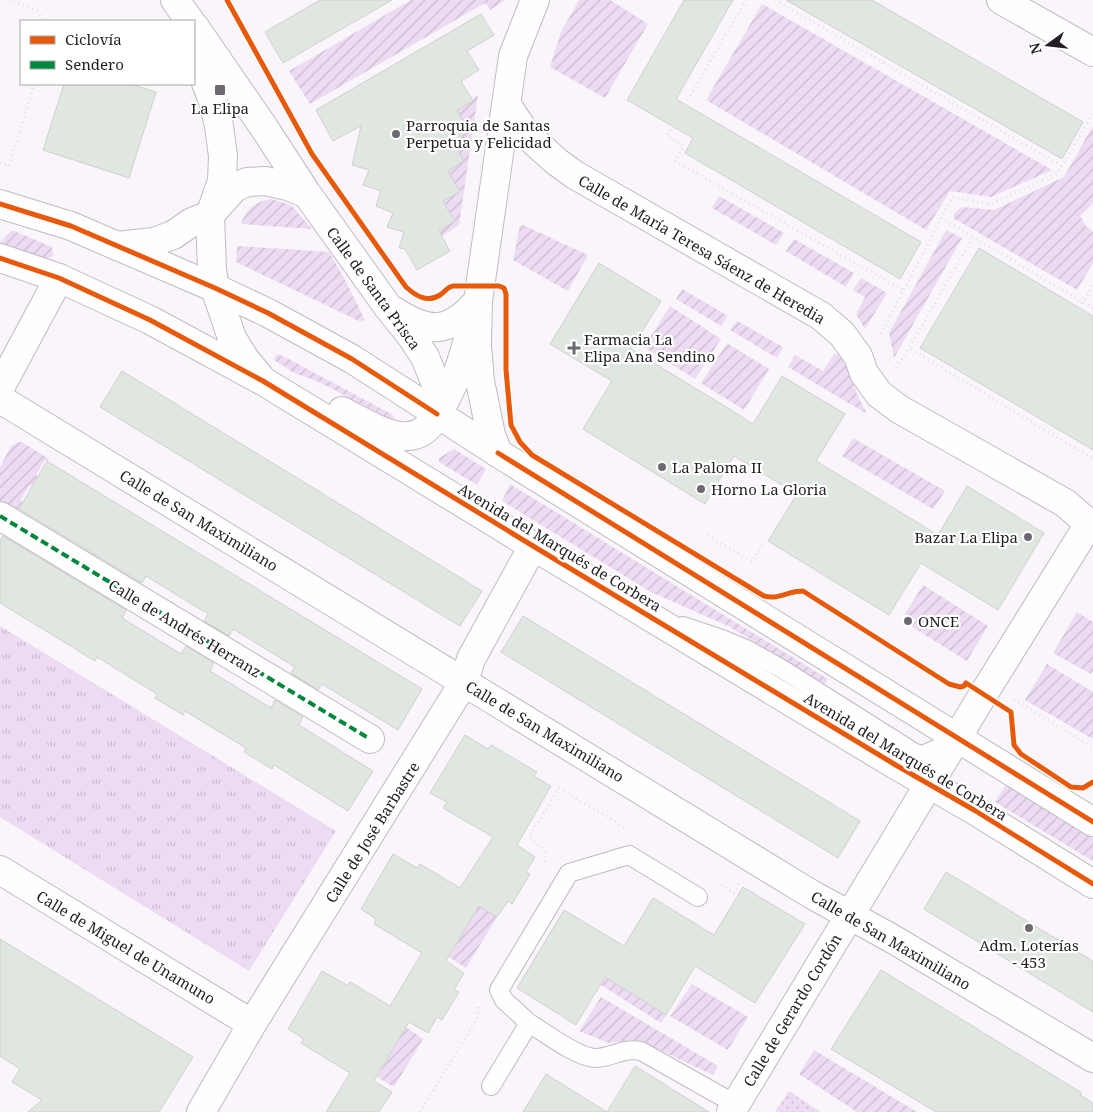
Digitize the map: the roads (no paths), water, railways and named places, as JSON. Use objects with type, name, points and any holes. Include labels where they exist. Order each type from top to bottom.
[{"type":"street","points":[[174,0],[181,20]]},
{"type":"street","points":[[174,0],[189,20]]},
{"type":"street","points":[[498,453],[490,435],[480,381],[477,345],[478,301],[513,56],[535,0]]},
{"type":"street","points":[[1001,0],[1093,52]]},
{"type":"street","name":"Calle de Santa Prisca","points":[[195,27],[307,194],[425,357],[435,382],[438,401],[437,414]]},
{"type":"street","points":[[195,55],[213,101],[223,156],[222,181],[210,215],[212,270],[215,288],[232,338],[245,359],[274,387],[316,397],[368,424],[394,435],[410,438],[431,426],[448,398],[458,376],[478,301]]},
{"type":"street","name":"Calle de María Teresa Sáenz de Heredia","points":[[506,104],[527,135],[557,162],[575,175],[821,316],[842,334],[858,356],[864,373],[879,394],[899,409],[1065,503],[1091,526]]},
{"type":"street","points":[[117,246],[154,242],[173,234],[192,222],[210,215],[234,188],[247,182],[265,181],[288,186],[307,194]]},
{"type":"street","points":[[0,204],[71,226],[215,288],[268,313],[352,359],[498,453],[1093,822]]},
{"type":"street","name":"Avenida del Marqués de Corbera","points":[[0,258],[59,278],[150,320],[274,387],[533,546],[929,785],[974,810],[1093,884]]},
{"type":"street","points":[[0,388],[59,278]]},
{"type":"street","points":[[388,307],[412,322],[439,327],[454,322],[466,314],[478,301]]},
{"type":"street","name":"Calle de San Maximiliano","points":[[0,398],[464,682],[490,700],[624,779],[811,894],[891,938],[1093,1058]]},
{"type":"street","name":"Calle de Andrés Herranz","points":[[0,516],[370,739]]},
{"type":"street","name":"Calle de Gerardo Cordón","points":[[733,1108],[929,785],[1091,526]]},
{"type":"street","name":"Calle de José Barbastre","points":[[201,1112],[252,1024],[464,682],[471,659],[533,546]]},
{"type":"street","name":"Calle de Miguel de Unamuno","points":[[0,870],[252,1024]]},
{"type":"lane","points":[[642,612],[722,639],[748,650],[782,669],[915,753],[923,755],[958,738]]},
{"type":"lane","points":[[698,897],[629,855],[569,874],[499,990],[504,1000],[529,1022],[582,1056],[595,1058],[631,1049],[641,1051],[733,1108]]},
{"type":"lane","points":[[491,1086],[529,1022]]},
{"type":"place","name":"La Elipa","points":[[220,90]]},
{"type":"place","name":"Parroquia de Santas Perpetua y Felicidad","points":[[396,134]]},
{"type":"place","name":"Farmacia La Elipa Ana Sendino","points":[[574,348]]},
{"type":"place","name":"La Paloma II","points":[[662,467]]},
{"type":"place","name":"Horno La Gloria","points":[[701,489]]},
{"type":"place","name":"Bazar La Elipa","points":[[1028,537]]},
{"type":"place","name":"ONCE","points":[[908,621]]},
{"type":"place","name":"Adm. Loterías - 453","points":[[1029,928]]}]
